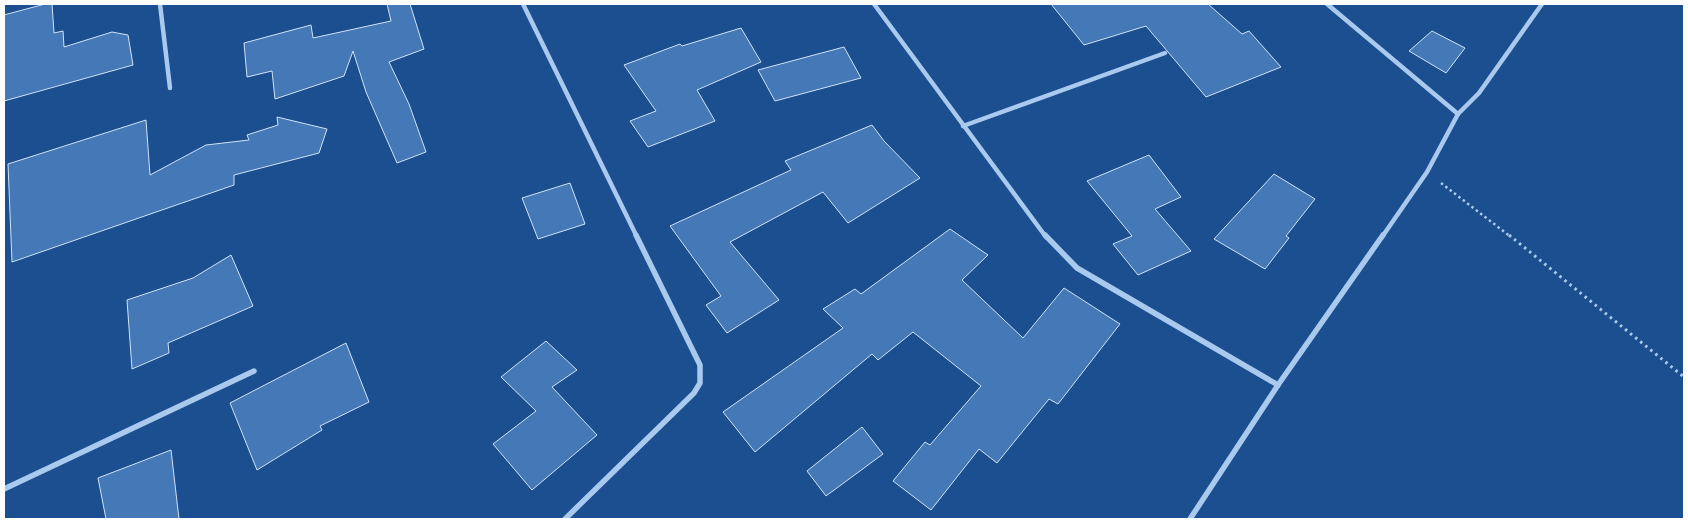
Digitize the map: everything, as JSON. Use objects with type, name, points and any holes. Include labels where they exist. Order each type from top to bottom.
[{"type":"street","points":[[160,4],[170,88]]},
{"type":"street","points":[[524,4],[700,365],[700,383],[694,393],[565,519]]},
{"type":"street","points":[[874,4],[1040,230],[1077,268],[1278,385]]},
{"type":"street","points":[[1327,4],[1458,114]]},
{"type":"street","points":[[1190,519],[1278,385],[1427,172],[1458,114],[1479,93],[1542,4]]},
{"type":"street","points":[[963,126],[1165,53]]},
{"type":"street","points":[[4,489],[254,371]]},
{"type":"path","points":[[1427,172],[1489,219],[1684,377]]},
{"type":"building","points":[[45,4],[52,4],[54,33],[63,31],[64,47],[112,32],[128,35],[133,65],[4,101],[4,15]]},
{"type":"building","points":[[387,4],[410,4],[424,49],[389,62],[409,104],[426,152],[397,163],[366,92],[353,51],[344,76],[275,99],[272,71],[247,77],[244,43],[311,25],[313,38],[391,21]]},
{"type":"building","points":[[1051,4],[1208,4],[1242,34],[1249,31],[1281,67],[1206,97],[1146,26],[1084,45]]},
{"type":"building","points":[[741,28],[761,62],[697,90],[715,121],[648,147],[630,121],[656,111],[624,65],[680,44],[682,46]]},
{"type":"building","points":[[1432,31],[1465,48],[1446,73],[1409,51]]},
{"type":"building","points":[[844,47],[861,78],[775,101],[758,70]]},
{"type":"building","points":[[277,117],[327,129],[319,153],[234,175],[234,185],[12,262],[8,164],[146,120],[150,175],[206,145],[249,140],[247,135],[278,125]]},
{"type":"building","points":[[872,125],[884,141],[920,178],[848,223],[823,192],[730,242],[779,300],[727,333],[706,305],[721,296],[670,226],[791,170],[785,161]]},
{"type":"building","points":[[1149,155],[1181,197],[1155,209],[1191,251],[1138,275],[1113,244],[1132,236],[1087,181]]},
{"type":"building","points":[[1274,174],[1315,199],[1286,236],[1289,238],[1265,269],[1214,239]]},
{"type":"building","points":[[570,183],[585,224],[538,239],[522,198]]},
{"type":"building","points":[[950,229],[988,255],[962,280],[1023,338],[1064,288],[1120,324],[1058,404],[1049,399],[997,463],[979,449],[931,510],[893,481],[925,442],[930,445],[981,386],[913,332],[878,360],[872,354],[755,452],[723,412],[843,328],[823,309],[855,289],[861,294]]},
{"type":"building","points":[[231,255],[253,306],[168,343],[169,353],[132,369],[127,300],[193,278]]},
{"type":"building","points":[[546,341],[577,370],[552,387],[597,435],[532,490],[493,444],[536,411],[501,377]]},
{"type":"building","points":[[346,343],[369,402],[320,426],[322,430],[257,470],[230,403]]},
{"type":"building","points":[[862,427],[883,454],[826,496],[807,471]]},
{"type":"building","points":[[171,450],[179,519],[106,519],[98,478]]}]
